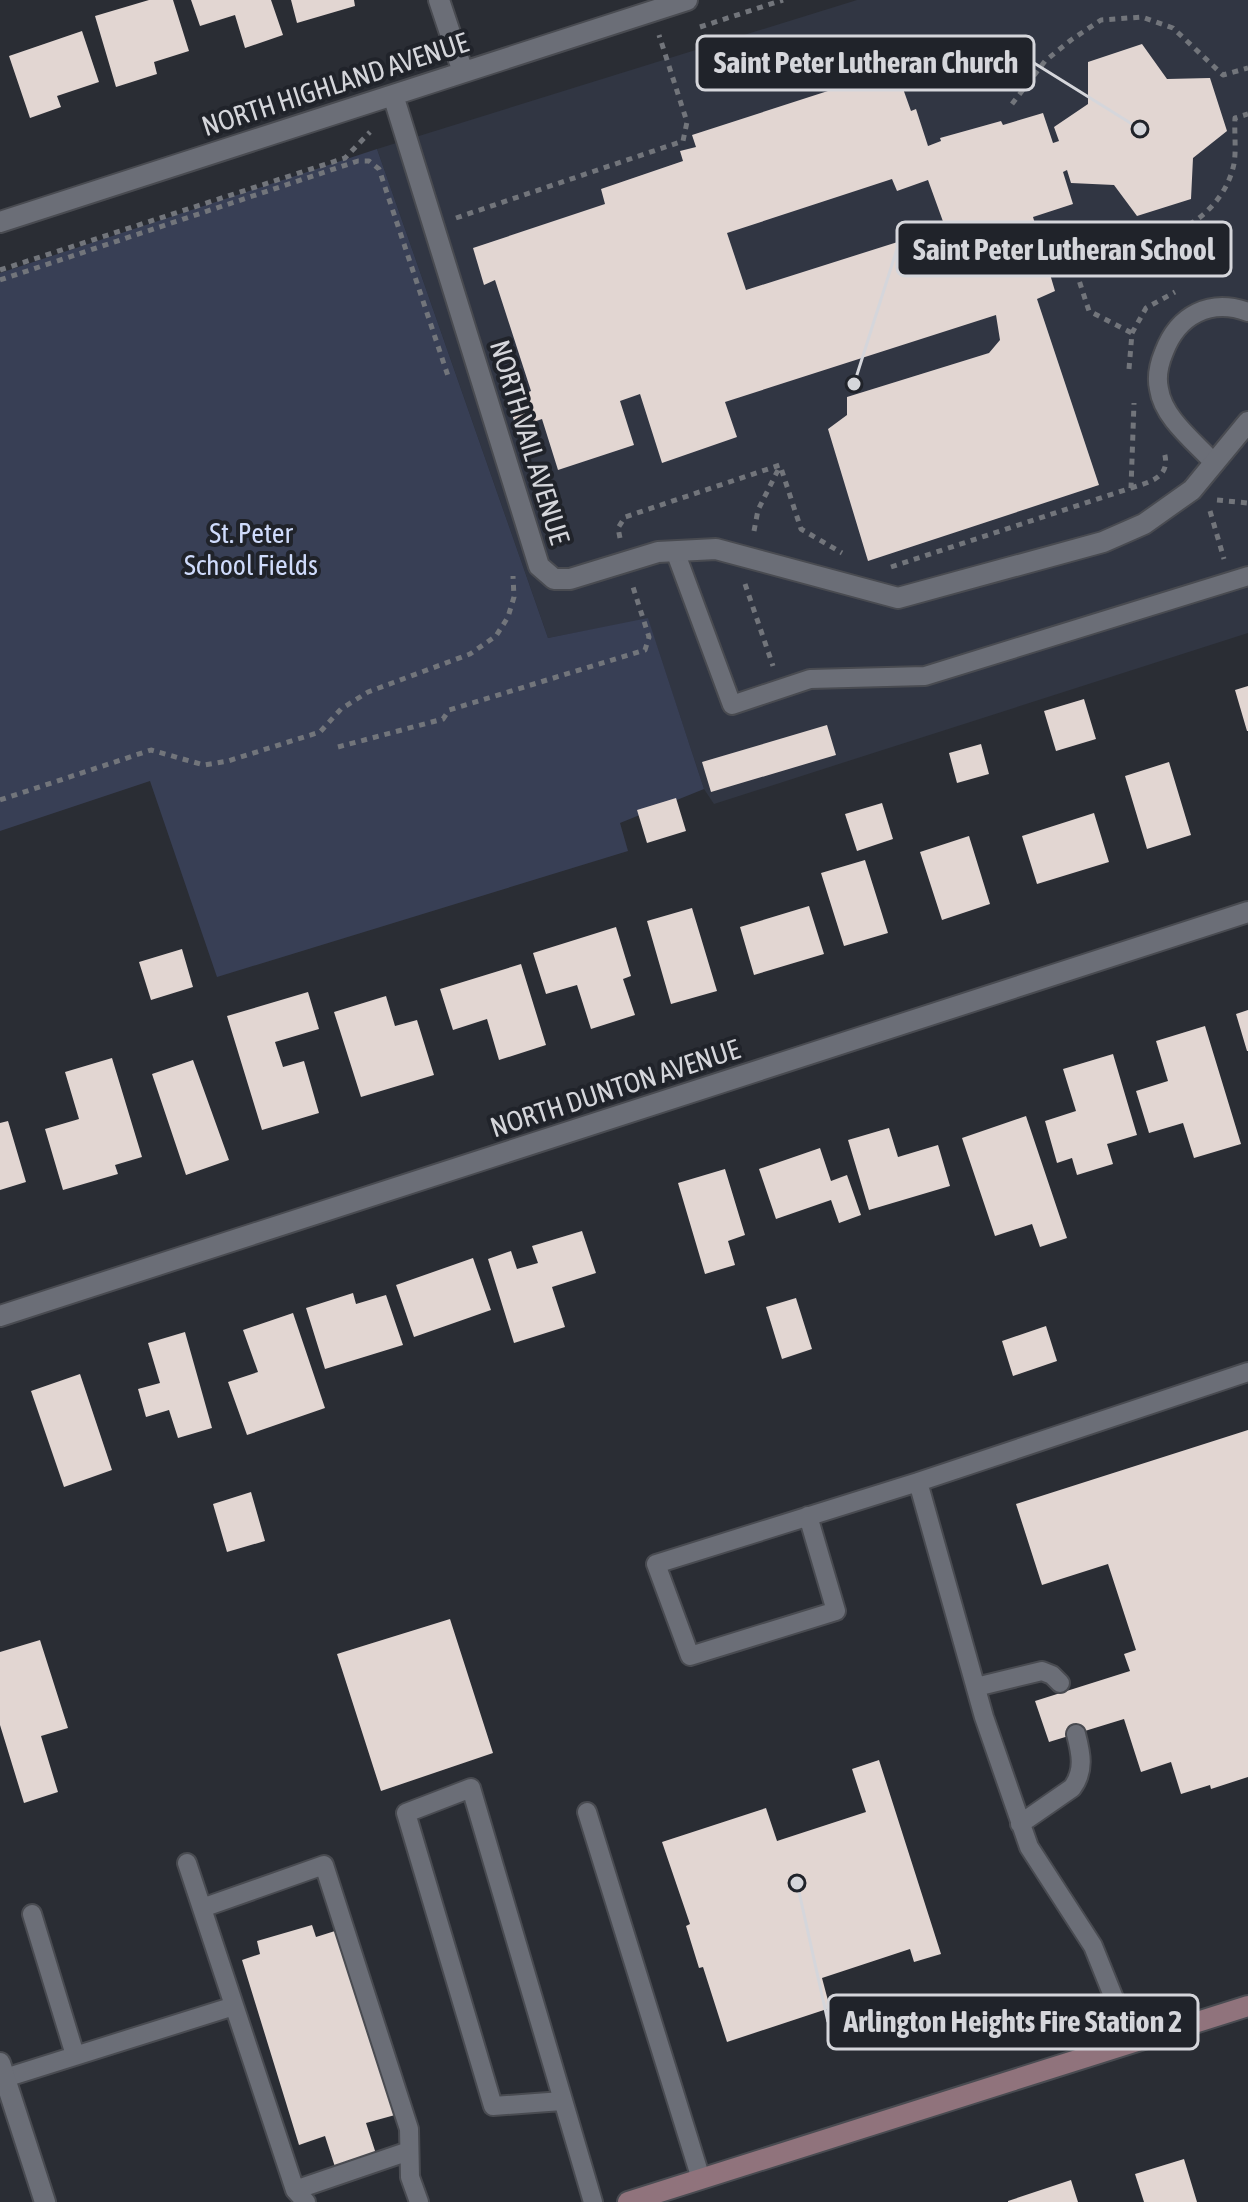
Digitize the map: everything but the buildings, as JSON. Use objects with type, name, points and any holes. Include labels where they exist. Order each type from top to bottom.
[{"type":"main road","points":[[628,2202],[1248,2006]]},
{"type":"street","points":[[439,0],[463,72]]},
{"type":"street","name":"NORTH HIGHLAND AVENUE","points":[[0,222],[687,0]]},
{"type":"street","name":"NORTH VAIL AVENUE","points":[[393,95],[539,566],[554,579],[570,579],[658,552],[716,549],[898,598],[1103,542],[1144,524],[1192,490],[1248,422]]},
{"type":"street","name":"NORTH DUNTON AVENUE","points":[[0,1316],[1248,912]]},
{"type":"street","points":[[2,2070],[45,2202]]},
{"type":"lane","points":[[1214,463],[1166,410],[1159,389],[1159,367],[1170,335],[1188,317],[1212,308],[1248,312]]},
{"type":"lane","points":[[675,551],[732,705],[810,679],[925,676],[1240,579]]},
{"type":"lane","points":[[808,1516],[836,1611],[690,1656],[656,1564],[808,1516],[918,1482],[1248,1372]]},
{"type":"lane","points":[[918,1482],[976,1687],[1020,1824],[1029,1847],[1093,1946],[1132,2043]]},
{"type":"lane","points":[[976,1687],[1042,1671],[1060,1683]]},
{"type":"lane","points":[[1020,1824],[1072,1788],[1078,1780],[1082,1767],[1076,1734]]},
{"type":"lane","points":[[562,2101],[493,2106],[406,1813],[471,1788],[593,2202]]},
{"type":"lane","points":[[587,1812],[701,2179]]},
{"type":"lane","points":[[187,1863],[301,2196],[409,2151]]},
{"type":"lane","points":[[202,1908],[324,1865],[409,2129],[410,2177],[419,2202]]},
{"type":"lane","points":[[32,1914],[75,2055]]},
{"type":"lane","points":[[2,2070],[75,2055],[234,2006]]},
{"type":"path","points":[[433,226],[683,141],[687,122],[660,40],[655,10]]},
{"type":"path","points":[[1012,104],[1045,61],[1101,20],[1142,17],[1173,28],[1223,75],[1248,68]]},
{"type":"path","points":[[1132,333],[1089,311],[1061,224],[1107,237],[1142,238],[1173,234],[1198,220],[1223,193],[1234,166],[1235,118],[1248,114]]},
{"type":"path","points":[[0,280],[343,166],[369,161],[379,169],[449,378]]},
{"type":"path","points":[[1131,381],[1132,333],[1146,308],[1180,289]]},
{"type":"path","points":[[1131,488],[1132,393]]},
{"type":"path","points":[[1134,414],[1141,421]]},
{"type":"path","points":[[880,571],[1157,480],[1167,460],[1162,446]]},
{"type":"path","points":[[338,747],[443,719],[449,710],[645,650],[649,637],[625,562],[618,528],[625,517],[780,465],[801,529],[848,557]]},
{"type":"path","points":[[1206,499],[1240,579]]},
{"type":"path","points":[[0,800],[151,750],[204,765],[228,761],[320,732],[341,709],[368,692],[470,654],[496,636],[508,617],[514,597],[512,570]]},
{"type":"shaded area","points":[[857,0],[1248,0],[1248,633],[714,804],[704,789],[648,619],[548,638],[377,149]]},
{"type":"green space","name":"St. Peter School Fields","points":[[377,149],[548,638],[648,618],[704,789],[620,823],[628,851],[217,977],[150,781],[0,831],[0,273]]},
{"type":"place","name":"Saint Peter Lutheran Church","points":[[1140,129]]},
{"type":"place","name":"Saint Peter Lutheran School","points":[[854,384]]},
{"type":"place","name":"Arlington Heights Fire Station 2","points":[[797,1883]]}]
